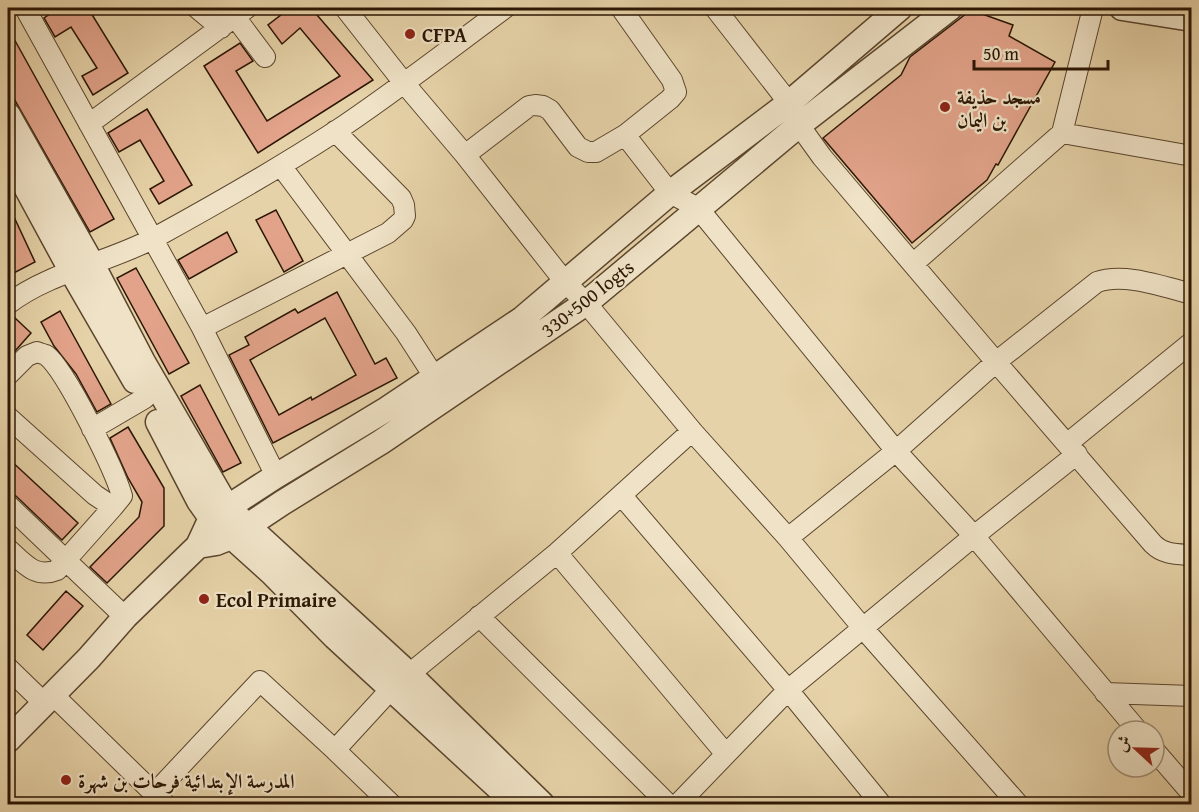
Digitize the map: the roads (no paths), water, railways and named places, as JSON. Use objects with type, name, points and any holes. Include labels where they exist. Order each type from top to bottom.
[{"type":"street","points":[[25,8],[202,328],[276,476]]},
{"type":"street","points":[[196,8],[234,17],[265,57]]},
{"type":"street","points":[[345,8],[565,282],[586,303],[692,431],[788,538],[862,627],[1018,804]]},
{"type":"street","points":[[8,304],[44,283],[153,238],[281,166],[404,83],[505,8]]},
{"type":"street","points":[[465,156],[529,106],[535,105],[543,106],[550,111],[578,147],[588,153],[596,152],[625,135],[670,99],[676,92],[672,80],[621,8]]},
{"type":"street","points":[[714,8],[794,114],[822,157],[1159,550],[1191,555]]},
{"type":"street","points":[[8,740],[89,658],[125,617],[198,546],[219,513],[387,409],[522,319],[670,193],[794,114],[900,8]]},
{"type":"street","name":"330+500 logts","points":[[198,546],[216,543],[239,531],[381,442],[586,303],[698,208],[794,114],[950,8]]},
{"type":"street","points":[[914,263],[1062,133],[1093,8]]},
{"type":"street","points":[[1122,8],[1191,19]]},
{"type":"street","points":[[89,124],[234,17]]},
{"type":"street","points":[[8,116],[145,398],[199,501],[219,513],[410,675],[542,804]]},
{"type":"street","points":[[202,328],[388,233],[402,220],[405,210],[401,198],[335,131]]},
{"type":"street","points":[[1062,133],[1191,156]]},
{"type":"street","points":[[625,135],[670,193],[698,208],[896,451],[974,536],[1128,719]]},
{"type":"street","points":[[8,154],[143,363],[219,513]]},
{"type":"street","points":[[281,166],[422,355],[435,378]]},
{"type":"street","points":[[788,538],[896,451],[996,362],[1097,282],[1104,279],[1126,279],[1191,294]]},
{"type":"street","points":[[678,804],[788,690],[974,536],[1191,342]]},
{"type":"street","points":[[8,375],[27,356],[37,352],[45,355],[71,391],[92,429],[118,480],[122,496],[57,570],[46,574],[37,573],[8,549]]},
{"type":"street","points":[[92,429],[145,398]]},
{"type":"street","points":[[9,423],[113,507]]},
{"type":"street","points":[[335,750],[391,689],[557,553],[692,431]]},
{"type":"street","points":[[622,496],[788,690],[881,804]]},
{"type":"street","points":[[8,505],[66,558],[125,617]]},
{"type":"street","points":[[239,531],[272,573],[391,689],[516,804]]},
{"type":"street","points":[[557,553],[725,753]]},
{"type":"street","points":[[479,616],[668,804]]},
{"type":"street","points":[[8,668],[47,698],[159,799],[260,681],[391,804]]},
{"type":"street","points":[[1105,693],[1191,696]]},
{"type":"street","points":[[1166,764],[1191,794]]},
{"type":"place","name":"CFPA","points":[[410,34]]},
{"type":"place","name":"مسجد حذيفة بن اليمان","points":[[945,107]]},
{"type":"place","name":"Ecol Primaire","points":[[204,599]]},
{"type":"place","name":"المدرسة الإبتدائية فرحات بن شهرة","points":[[66,780]]}]
